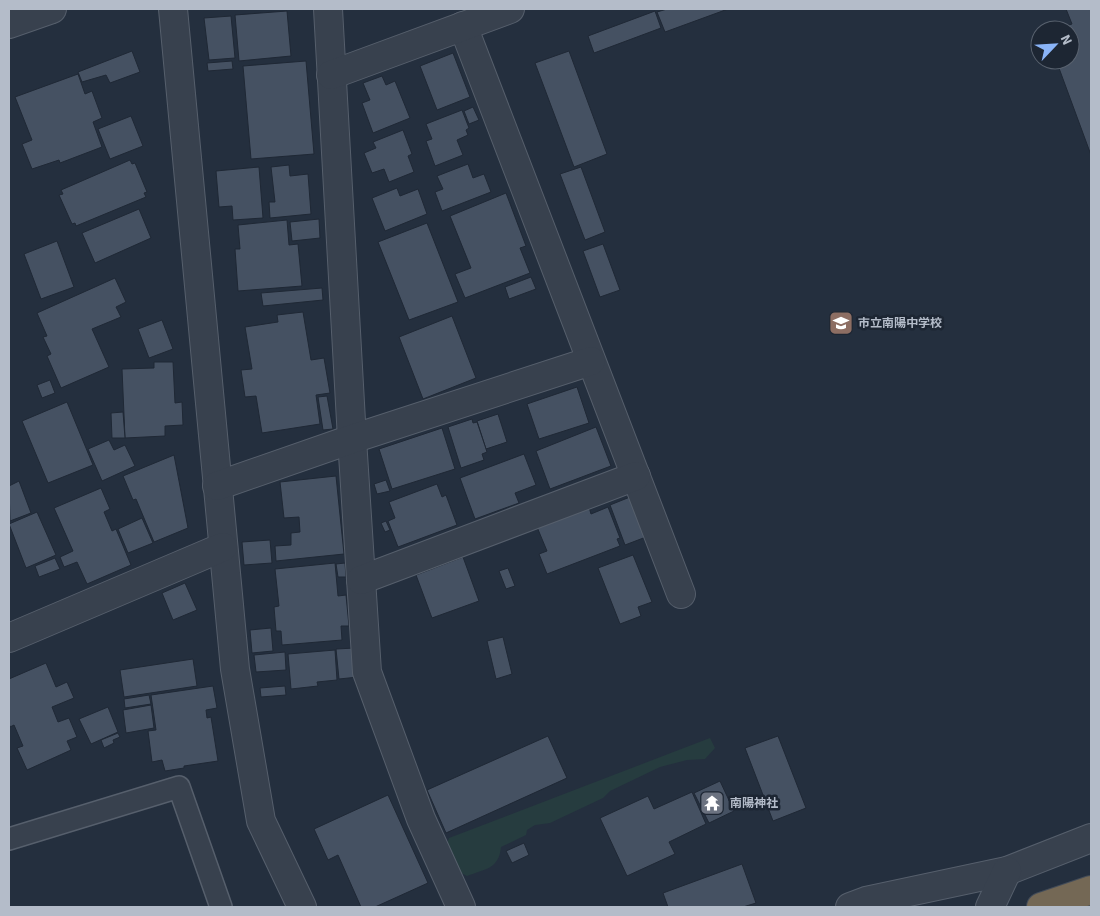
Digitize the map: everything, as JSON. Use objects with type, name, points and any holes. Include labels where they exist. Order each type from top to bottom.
[{"type":"highway","points":[[1041,907],[1091,890]]},
{"type":"street","points":[[173,9],[235,669],[261,821],[302,907]]},
{"type":"street","points":[[328,9],[367,672],[420,819],[461,907]]},
{"type":"street","points":[[331,76],[510,9]]},
{"type":"street","points":[[464,26],[681,594]]},
{"type":"street","points":[[217,486],[352,439],[592,361]]},
{"type":"street","points":[[361,580],[636,476]]},
{"type":"street","points":[[9,638],[223,547]]},
{"type":"street","points":[[850,907],[866,901],[1007,871],[1091,838]]},
{"type":"street","points":[[990,907],[1007,871]]},
{"type":"lane","points":[[9,839],[180,787],[221,907]]},
{"type":"green space","points":[[710,738],[715,748],[705,759],[687,760],[660,767],[610,791],[603,798],[550,823],[535,825],[527,830],[526,835],[501,847],[497,860],[490,867],[467,876],[461,873],[447,843],[449,838]]},
{"type":"building","points":[[667,9],[728,9],[665,32],[657,12]]},
{"type":"building","points":[[1066,9],[1091,9],[1091,155],[1060,70],[1080,70],[1080,20],[1070,20]]},
{"type":"building","points":[[287,11],[291,56],[239,61],[235,15]]},
{"type":"building","points":[[655,11],[661,28],[594,53],[588,36]]},
{"type":"building","points":[[231,16],[235,58],[209,60],[204,18]]},
{"type":"building","points":[[132,51],[140,72],[110,83],[106,75],[82,82],[78,72]]},
{"type":"building","points":[[569,51],[607,154],[574,167],[535,63]]},
{"type":"building","points":[[453,53],[470,97],[437,110],[420,66]]},
{"type":"building","points":[[232,61],[233,69],[208,71],[207,63]]},
{"type":"building","points":[[306,61],[314,154],[251,159],[243,66]]},
{"type":"building","points":[[78,74],[85,94],[92,91],[102,118],[93,122],[102,147],[60,163],[59,160],[32,169],[22,144],[32,140],[15,97]]},
{"type":"building","points":[[382,76],[386,85],[395,81],[410,118],[373,133],[362,103],[370,100],[363,83]]},
{"type":"building","points":[[473,107],[479,120],[469,124],[464,111]]},
{"type":"building","points":[[462,110],[469,128],[466,130],[468,135],[457,140],[463,155],[435,166],[426,141],[432,139],[426,124]]},
{"type":"building","points":[[131,116],[143,146],[110,159],[98,129]]},
{"type":"building","points":[[403,130],[412,154],[408,156],[414,172],[389,182],[384,169],[372,173],[364,153],[376,148],[373,142]]},
{"type":"building","points":[[130,160],[132,164],[135,163],[147,192],[144,193],[146,197],[76,226],[75,223],[72,224],[59,195],[63,194],[61,190]]},
{"type":"building","points":[[468,164],[473,178],[484,174],[491,192],[442,211],[435,192],[443,189],[437,176]]},
{"type":"building","points":[[289,165],[290,176],[308,174],[311,214],[270,218],[269,202],[275,202],[271,167]]},
{"type":"building","points":[[259,167],[263,218],[233,220],[232,206],[219,207],[216,171]]},
{"type":"building","points":[[581,167],[605,232],[585,240],[560,174]]},
{"type":"building","points":[[397,188],[400,196],[418,189],[427,214],[385,231],[372,198]]},
{"type":"building","points":[[506,193],[526,246],[520,248],[530,273],[465,298],[455,274],[471,268],[450,216]]},
{"type":"building","points":[[139,209],[151,238],[95,263],[82,233]]},
{"type":"building","points":[[319,219],[320,238],[292,241],[290,222]]},
{"type":"building","points":[[287,220],[289,245],[298,244],[302,286],[238,291],[235,249],[240,249],[238,225]]},
{"type":"building","points":[[427,223],[458,302],[409,320],[378,242]]},
{"type":"building","points":[[57,241],[74,287],[41,299],[24,254]]},
{"type":"building","points":[[603,244],[620,290],[600,297],[583,251]]},
{"type":"building","points":[[531,277],[536,289],[509,299],[505,287]]},
{"type":"building","points":[[115,278],[126,302],[116,307],[121,317],[92,329],[109,367],[61,388],[47,356],[51,354],[43,337],[47,336],[37,313]]},
{"type":"building","points":[[322,288],[323,300],[263,306],[261,293]]},
{"type":"building","points":[[303,312],[311,360],[324,358],[330,393],[316,395],[320,424],[262,433],[256,396],[245,397],[241,370],[252,369],[245,327],[278,322],[277,315]]},
{"type":"building","points":[[452,316],[476,378],[423,399],[399,337]]},
{"type":"building","points":[[162,320],[173,349],[149,358],[138,329]]},
{"type":"building","points":[[154,362],[173,362],[175,403],[182,402],[183,425],[165,426],[165,436],[125,438],[122,369],[154,368]]},
{"type":"building","points":[[50,380],[55,393],[42,398],[37,385]]},
{"type":"building","points":[[577,387],[589,423],[539,439],[527,404]]},
{"type":"building","points":[[327,396],[333,429],[323,430],[318,397]]},
{"type":"building","points":[[67,402],[93,465],[48,483],[22,421]]},
{"type":"building","points":[[123,412],[125,438],[112,438],[111,413]]},
{"type":"building","points":[[498,414],[507,442],[486,449],[477,421]]},
{"type":"building","points":[[472,419],[473,423],[477,422],[487,452],[482,454],[484,460],[461,468],[448,427]]},
{"type":"building","points":[[596,427],[611,466],[550,489],[536,451]]},
{"type":"building","points":[[442,428],[455,469],[392,489],[379,449]]},
{"type":"building","points":[[109,440],[114,450],[125,445],[135,466],[102,481],[88,449]]},
{"type":"building","points":[[524,454],[536,485],[515,493],[519,503],[475,519],[460,478]]},
{"type":"building","points":[[174,455],[188,528],[154,542],[136,499],[133,500],[123,476]]},
{"type":"building","points":[[336,476],[344,554],[276,561],[275,546],[291,545],[291,533],[300,532],[299,517],[284,518],[280,482]]},
{"type":"building","points":[[386,480],[390,491],[377,494],[374,484]]},
{"type":"building","points":[[19,481],[31,513],[10,521],[9,486]]},
{"type":"building","points":[[437,484],[442,497],[446,495],[457,525],[398,547],[388,521],[395,518],[389,502]]},
{"type":"building","points":[[101,488],[110,509],[104,512],[112,531],[116,529],[131,565],[87,584],[77,562],[64,567],[60,557],[73,551],[54,508]]},
{"type":"building","points":[[630,497],[646,537],[625,545],[610,505]]},
{"type":"building","points":[[589,507],[591,514],[608,507],[620,538],[617,539],[620,546],[547,574],[539,554],[547,551],[537,527]]},
{"type":"building","points":[[37,512],[56,555],[26,568],[9,524]]},
{"type":"building","points":[[142,518],[153,543],[128,553],[118,529]]},
{"type":"building","points":[[386,521],[390,530],[385,532],[381,523]]},
{"type":"building","points":[[270,540],[272,563],[244,565],[242,542]]},
{"type":"building","points":[[633,555],[652,602],[638,607],[641,616],[620,624],[598,568]]},
{"type":"building","points":[[463,557],[479,601],[432,618],[416,575]]},
{"type":"building","points":[[55,558],[60,569],[39,577],[35,566]]},
{"type":"building","points":[[335,563],[338,596],[346,595],[349,626],[341,626],[342,640],[282,645],[281,631],[276,631],[274,607],[279,606],[275,569]]},
{"type":"building","points":[[345,563],[346,577],[338,577],[336,564]]},
{"type":"building","points":[[508,568],[515,586],[506,589],[499,571]]},
{"type":"building","points":[[185,583],[197,610],[173,620],[162,593]]},
{"type":"building","points":[[271,628],[273,651],[252,653],[250,630]]},
{"type":"building","points":[[503,637],[512,674],[496,679],[487,641]]},
{"type":"building","points":[[355,648],[358,677],[339,679],[336,649]]},
{"type":"building","points":[[335,650],[337,680],[317,682],[318,686],[291,689],[288,654]]},
{"type":"building","points":[[285,652],[286,670],[256,672],[254,655]]},
{"type":"building","points":[[193,659],[197,686],[124,697],[120,670]]},
{"type":"building","points":[[46,663],[56,687],[67,682],[74,698],[52,707],[58,722],[69,718],[77,737],[67,741],[71,750],[27,770],[17,748],[23,746],[14,725],[10,727],[9,723],[9,679]]},
{"type":"building","points":[[213,686],[217,708],[206,710],[207,718],[211,717],[218,761],[165,771],[162,760],[152,762],[148,731],[156,730],[151,695]]},
{"type":"building","points":[[285,686],[286,695],[261,697],[260,688]]},
{"type":"building","points":[[149,695],[151,704],[125,708],[124,699]]},
{"type":"building","points":[[151,705],[154,728],[126,733],[123,710]]},
{"type":"building","points":[[108,707],[118,732],[91,744],[79,719]]},
{"type":"building","points":[[118,733],[120,737],[113,740],[114,743],[104,748],[101,740]]},
{"type":"building","points":[[548,736],[567,778],[446,833],[427,790]]},
{"type":"building","points":[[778,736],[806,808],[773,821],[745,748]]},
{"type":"building","points":[[720,781],[734,811],[709,823],[694,793]]},
{"type":"building","points":[[692,792],[706,824],[669,842],[675,854],[627,876],[600,818],[648,796],[654,809]]},
{"type":"building","points":[[388,795],[428,883],[375,907],[361,907],[338,855],[328,860],[314,829]]},
{"type":"building","points":[[524,843],[529,855],[512,863],[506,851]]},
{"type":"building","points":[[742,864],[756,903],[743,907],[668,907],[663,893]]},
{"type":"place","name":"市立南陽中学校","points":[[841,323]]},
{"type":"place","name":"南陽神社","points":[[712,803]]}]
